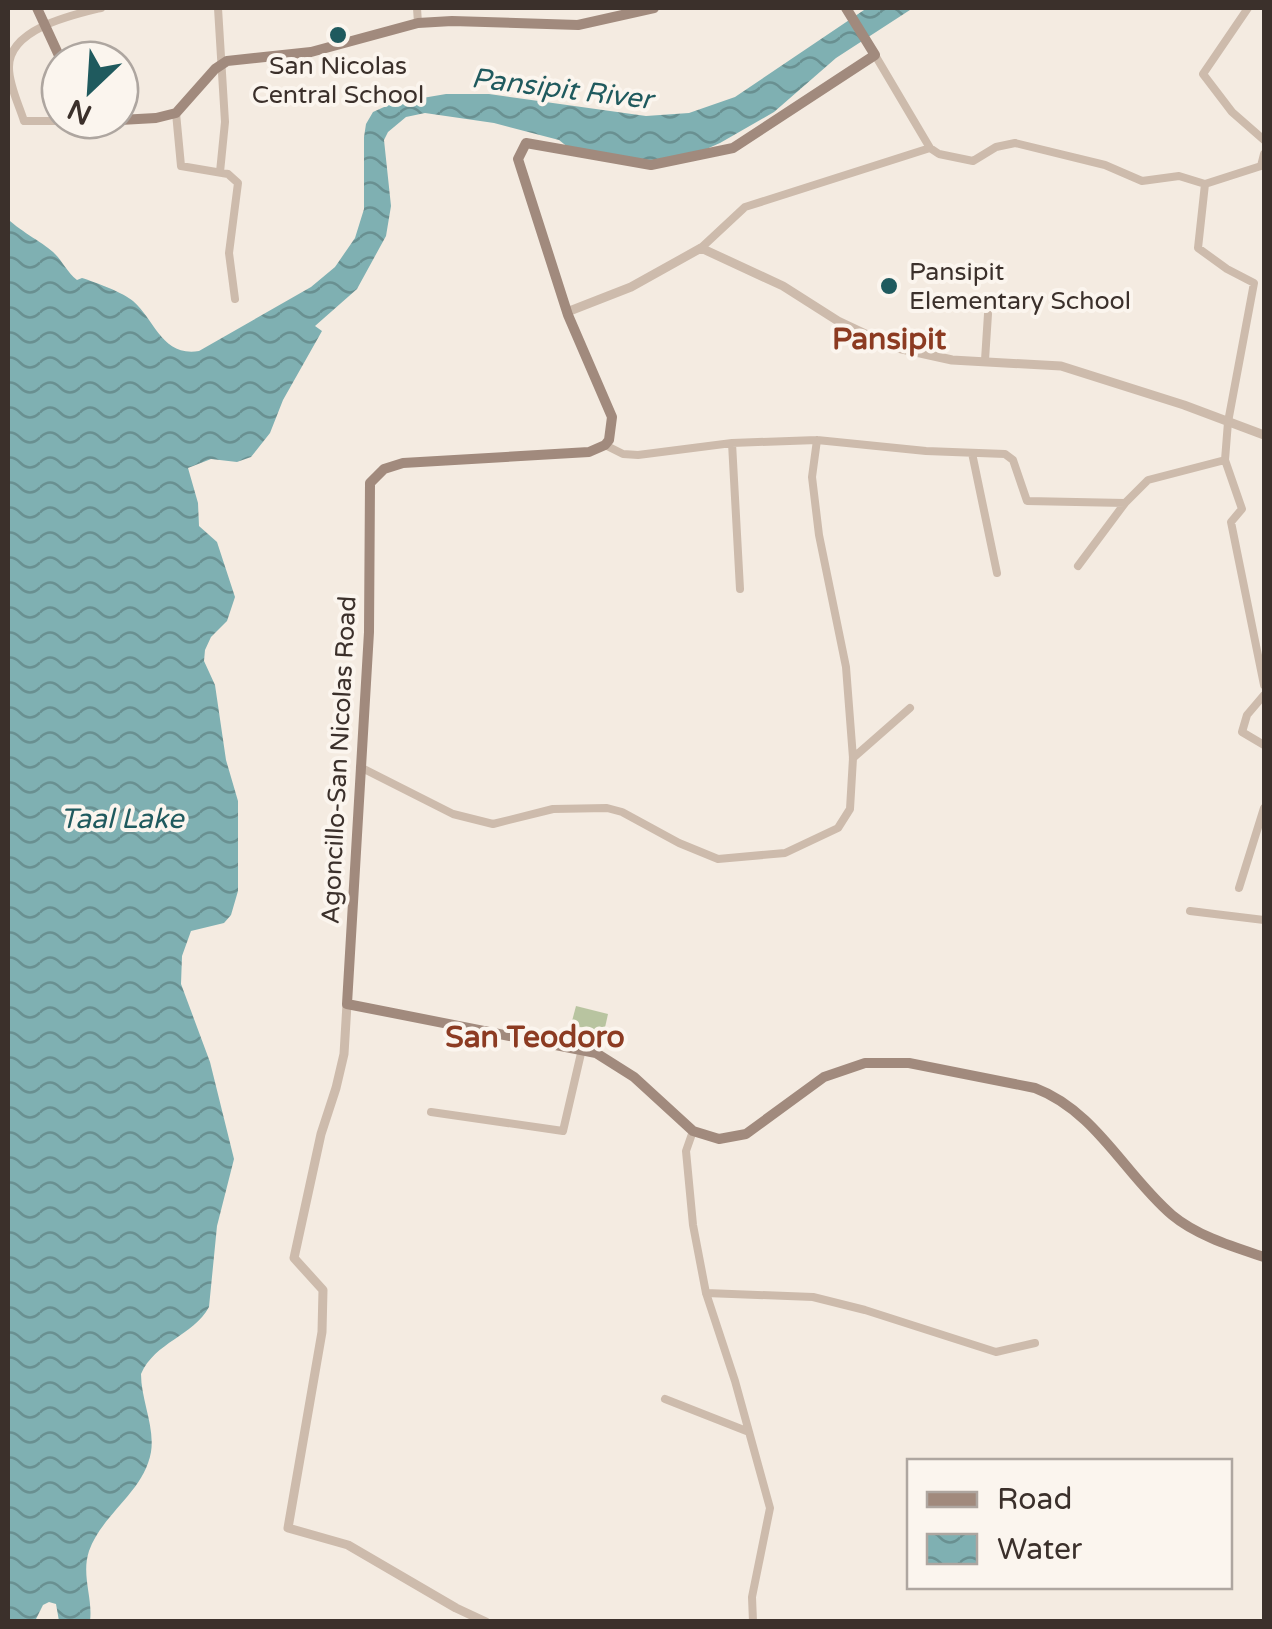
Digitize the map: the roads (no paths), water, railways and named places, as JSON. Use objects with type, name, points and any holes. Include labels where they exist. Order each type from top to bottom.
[{"type":"main road","points":[[38,8],[53,40]]},
{"type":"main road","points":[[140,119],[176,113],[222,64],[311,52],[418,23],[578,25],[654,8]]},
{"type":"main road","points":[[605,445],[611,434],[612,417],[567,312],[518,159],[526,143],[652,165],[733,148],[875,55],[846,8]]},
{"type":"main road","name":"Agoncillo-San Nicolas Road","points":[[347,1004],[369,632],[370,483],[384,469],[403,464],[579,453],[605,445]]},
{"type":"main road","points":[[347,1004],[596,1052],[621,1067],[693,1132],[720,1139],[736,1138],[824,1076],[865,1062],[908,1063],[1035,1088],[1060,1100],[1087,1121],[1159,1203],[1184,1224],[1264,1257]]},
{"type":"street","points":[[40,121],[24,121],[9,64],[22,40],[47,26],[101,8]]},
{"type":"street","points":[[218,8],[225,122],[220,172]]},
{"type":"street","points":[[417,8],[418,23]]},
{"type":"street","points":[[484,8],[485,22]]},
{"type":"street","points":[[1248,8],[1203,74],[1232,112],[1264,140]]},
{"type":"street","points":[[875,55],[930,148],[938,154],[972,161],[996,146],[1016,142],[1104,165],[1142,180],[1179,176],[1205,184],[1261,166],[1264,154]]},
{"type":"street","points":[[176,113],[181,166],[220,172],[238,183],[230,253],[235,299]]},
{"type":"street","points":[[567,312],[631,287],[701,248],[745,206],[930,148]]},
{"type":"street","points":[[1205,184],[1198,248],[1254,283],[1228,422],[1225,460],[1242,509],[1231,522],[1264,685]]},
{"type":"street","points":[[701,248],[783,286],[838,321],[893,347],[952,360],[1062,366],[1264,435]]},
{"type":"street","points":[[984,360],[988,314]]},
{"type":"street","points":[[605,445],[623,454],[638,454],[732,443],[817,440],[1005,454],[1013,460],[1027,501],[1125,503]]},
{"type":"street","points":[[360,767],[453,814],[494,824],[553,809],[607,808],[718,859],[785,852],[838,828],[850,810],[853,758],[846,667],[818,535],[812,477],[817,440]]},
{"type":"street","points":[[732,443],[740,589]]},
{"type":"street","points":[[972,453],[997,574]]},
{"type":"street","points":[[1078,566],[1125,503],[1148,480],[1225,460]]},
{"type":"street","points":[[1264,694],[1246,715],[1242,732],[1264,745]]},
{"type":"street","points":[[853,758],[910,708]]},
{"type":"street","points":[[1239,888],[1264,808]]},
{"type":"street","points":[[1190,911],[1264,920]]},
{"type":"street","points":[[347,1004],[344,1054],[317,1148],[294,1258],[323,1290],[322,1332],[288,1528],[348,1545],[486,1622]]},
{"type":"street","points":[[431,1112],[563,1132],[582,1049]]},
{"type":"street","points":[[693,1132],[686,1152],[693,1224],[706,1293],[770,1508],[752,1598],[753,1622]]},
{"type":"street","points":[[706,1293],[813,1297],[996,1352],[1035,1344]]},
{"type":"street","points":[[665,1400],[748,1432]]},
{"type":"water","name":"Taal Lake","points":[[867,8],[913,8],[836,58],[774,112],[677,162],[643,165],[569,148],[559,140],[494,123],[425,113],[406,117],[384,140],[391,206],[386,236],[357,289],[315,326],[322,331],[283,400],[270,433],[251,457],[237,462],[211,459],[188,468],[198,503],[199,526],[217,542],[235,597],[227,621],[211,637],[204,661],[215,685],[226,760],[238,801],[238,891],[231,915],[224,923],[191,931],[182,956],[181,984],[210,1062],[234,1159],[217,1226],[209,1307],[194,1325],[155,1354],[141,1374],[151,1452],[140,1479],[103,1526],[89,1551],[86,1569],[90,1621],[59,1621],[56,1604],[49,1602],[43,1605],[35,1621],[8,1621],[8,219],[51,250],[77,280],[94,282],[133,301],[168,343],[186,351],[199,351],[311,287],[335,267],[355,238],[364,209],[364,137],[373,112],[393,103],[446,94],[489,94],[646,116],[689,113],[735,97]]},
{"type":"place","name":"San Nicolas Central School","points":[[338,35]]},
{"type":"place","name":"Pansipit Elementary School","points":[[889,286]]},
{"type":"district","name":"Pansipit","points":[[889,339]]},
{"type":"district","name":"San Teodoro","points":[[535,1037]]},
{"type":"water label","name":"Pansipit River","points":[[562,89]]}]
